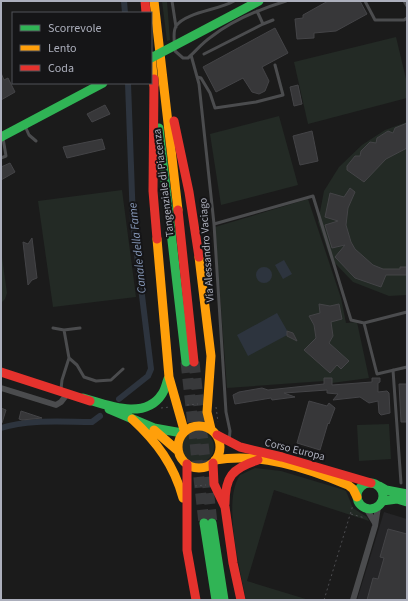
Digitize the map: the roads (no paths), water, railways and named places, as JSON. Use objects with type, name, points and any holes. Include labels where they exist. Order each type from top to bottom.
[{"type":"main road","points":[[145,1],[146,12]]},
{"type":"main road","name":"Tangenziale di Piacenza","points":[[154,1],[158,78],[190,362]]},
{"type":"main road","points":[[152,56],[259,1]]},
{"type":"main road","name":"Tangenziale di Piacenza","points":[[152,60],[158,78]]},
{"type":"main road","points":[[158,78],[153,191],[170,388],[183,421],[183,432],[179,438],[177,450],[179,456],[187,464],[200,468],[214,461]]},
{"type":"main road","points":[[158,78],[181,150],[198,240],[211,362],[207,403],[208,418],[220,450],[214,461],[214,484],[226,507]]},
{"type":"main road","points":[[2,137],[101,84]]},
{"type":"main road","points":[[1,372],[83,398],[130,410],[142,409],[154,404],[163,394],[169,377]]},
{"type":"main road","points":[[83,398],[149,426],[170,432],[183,432],[197,425],[214,432]]},
{"type":"main road","points":[[132,419],[155,441],[172,464],[181,487],[186,514]]},
{"type":"main road","points":[[149,426],[177,450]]},
{"type":"main road","name":"Corso Europa","points":[[214,432],[228,444],[240,448],[280,456],[375,484],[386,490],[407,494]]},
{"type":"main road","name":"Corso Europa","points":[[214,461],[233,456],[294,467],[344,483],[353,489],[355,501]]},
{"type":"main road","points":[[241,600],[233,563],[226,507],[226,484],[232,474],[241,466],[258,460]]},
{"type":"main road","points":[[187,464],[187,550],[196,600]]},
{"type":"main road","points":[[380,504],[383,493],[375,484],[360,487],[355,501],[366,508],[380,504],[397,499],[407,502]]},
{"type":"main road","points":[[216,600],[208,523],[224,600]]},
{"type":"street","points":[[1,388],[56,405],[61,402],[64,392]]},
{"type":"street","points":[[353,600],[372,521],[380,504]]},
{"type":"street","points":[[366,508],[372,521]]},
{"type":"lane","points":[[172,1],[176,27],[175,51],[183,58],[191,55],[210,37],[257,11],[286,1]]},
{"type":"lane","points":[[176,27],[189,17],[234,1]]},
{"type":"lane","points":[[365,1],[375,20],[404,20],[407,18]]},
{"type":"lane","points":[[404,1],[407,6]]},
{"type":"lane","points":[[257,11],[263,24]]},
{"type":"lane","points":[[204,54],[273,20]]},
{"type":"lane","name":"Via Alessandro Vaciago","points":[[191,55],[197,77],[214,224],[226,412],[230,431],[228,444]]},
{"type":"lane","points":[[197,77],[202,78],[210,93],[215,108],[256,102],[284,95],[275,66]]},
{"type":"lane","points":[[24,124],[29,135],[36,141]]},
{"type":"lane","points":[[1,158],[6,156],[2,137]]},
{"type":"lane","points":[[214,224],[313,196],[350,320],[364,323],[407,312]]},
{"type":"lane","points":[[364,323],[377,374],[407,367]]},
{"type":"lane","points":[[53,328],[64,330],[80,328]]},
{"type":"lane","points":[[64,330],[69,358],[62,380],[64,392]]},
{"type":"lane","points":[[69,358],[77,365],[84,377],[96,382],[111,380],[124,370]]},
{"type":"lane","points":[[393,370],[401,483]]},
{"type":"waterway","name":"Canale della Fame","points":[[124,1],[125,12]]},
{"type":"waterway","name":"Canale della Fame","points":[[119,399],[148,376],[151,369],[133,222],[128,84]]},
{"type":"waterway","points":[[1,428],[35,422],[92,422],[100,416]]},
{"type":"tunnel","points":[[186,362],[204,523]]},
{"type":"tunnel","points":[[194,362],[212,523]]}]
